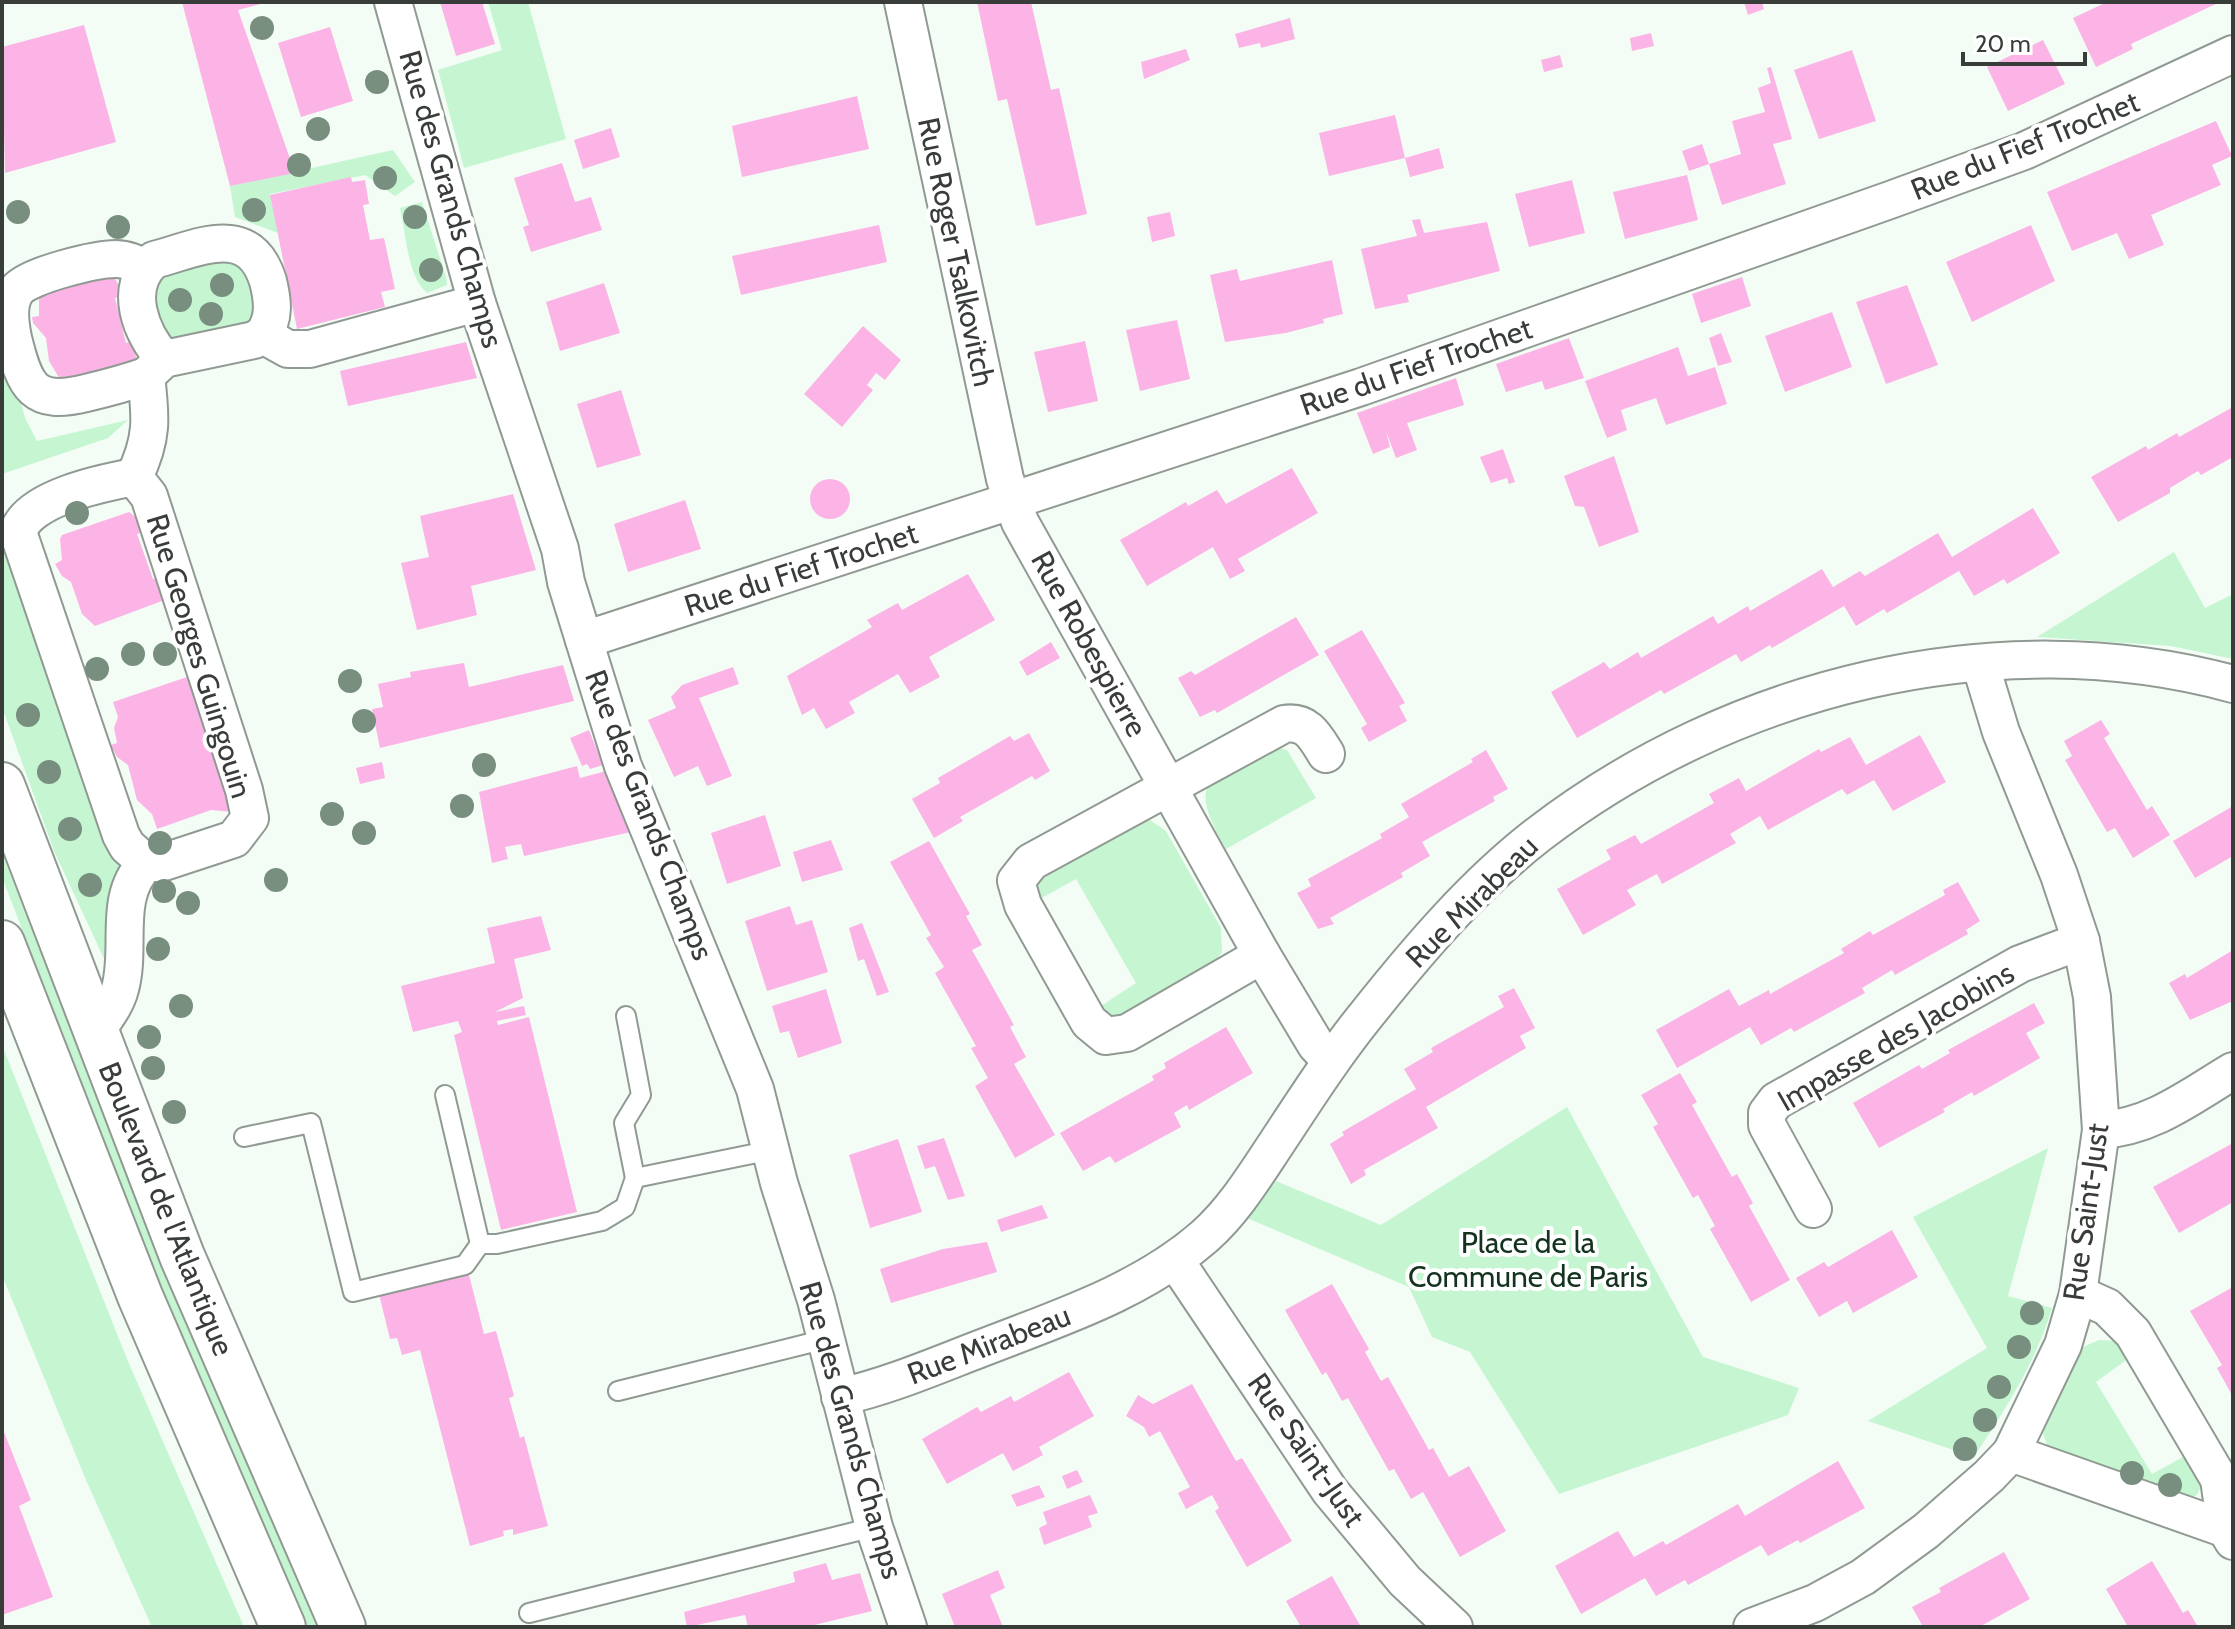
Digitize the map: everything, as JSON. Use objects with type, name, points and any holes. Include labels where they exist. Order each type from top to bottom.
[{"type":"main road","name":"Boulevard de l'Atlantique","points":[[2,785],[182,1256],[343,1627]]},
{"type":"main road","name":"Boulevard de l'Atlantique","points":[[2,943],[140,1296],[283,1627]]},
{"type":"street","name":"Rue des Grands Champs","points":[[393,2],[477,303],[560,549],[566,582],[623,766],[755,1089],[826,1339],[874,1527],[908,1627]]},
{"type":"street","name":"Rue Roger Tsalkovitch","points":[[903,2],[1005,479],[1013,501]]},
{"type":"street","name":"Rue du Fief Trochet","points":[[584,640],[1361,387],[2024,151],[2233,54]]},
{"type":"street","points":[[226,242],[240,244],[259,261],[273,310],[263,335],[70,397],[54,399],[41,394],[25,375],[11,327],[10,310],[14,295],[30,280],[103,260],[130,261],[145,268],[154,260],[226,242]]},
{"type":"street","name":"Rue Georges Guingouin","points":[[134,477],[149,496],[244,790],[250,818],[234,839],[161,863],[146,863],[127,846],[121,835],[18,532],[21,520],[38,506],[134,477],[149,446],[155,368],[138,311],[138,290],[145,268]]},
{"type":"street","points":[[263,335],[288,349],[310,349],[477,303]]},
{"type":"street","name":"Rue Robespierre","points":[[1013,501],[1020,522],[1262,955],[1316,1045],[1331,1061]]},
{"type":"street","name":"Rue Mirabeau","points":[[840,1397],[890,1383],[1095,1303],[1175,1260],[1232,1208],[1331,1061],[1431,937],[1538,835],[1598,793],[1664,755],[1793,699],[1857,681],[1980,663],[2074,660],[2191,672],[2233,684]]},
{"type":"street","name":"Rue Saint-Just","points":[[1752,1627],[1815,1603],[1863,1577],[1926,1531],[2011,1453],[2063,1345],[2078,1294],[2101,1130],[2092,997],[2081,941],[2038,820],[2001,732],[1980,663]]},
{"type":"street","points":[[1262,955],[1127,1033],[1106,1036],[1089,1022],[1023,905],[1016,881],[1031,862],[1284,724],[1296,722],[1306,727],[1326,754]]},
{"type":"street","points":[[95,1033],[120,990],[125,907],[130,884],[146,863]]},
{"type":"street","name":"Impasse des Jacobins","points":[[1813,1209],[1767,1125],[1767,1113],[1776,1101],[2020,964],[2081,941]]},
{"type":"street","points":[[2101,1130],[2122,1129],[2154,1118],[2233,1071]]},
{"type":"street","name":"Rue Saint-Just","points":[[1175,1260],[1330,1491],[1405,1581],[1454,1627]]},
{"type":"street","points":[[2078,1294],[2107,1307],[2133,1333],[2219,1479],[2229,1535]]},
{"type":"street","points":[[2011,1453],[2229,1535]]},
{"type":"lane","points":[[480,1244],[497,1244],[617,1215],[625,1207],[635,1178],[624,1123],[641,1095],[626,1016]]},
{"type":"lane","points":[[244,1137],[311,1123],[353,1292],[465,1265],[480,1244],[445,1095]]},
{"type":"lane","points":[[635,1178],[772,1150]]},
{"type":"lane","points":[[618,1391],[826,1339]]},
{"type":"lane","points":[[529,1613],[874,1527]]},
{"type":"green space","points":[[488,2],[528,2],[566,139],[464,168],[438,70],[502,50]]},
{"type":"green space","points":[[393,150],[415,182],[395,196],[365,175],[270,194],[278,233],[235,217],[230,186]]},
{"type":"green space","points":[[422,202],[447,285],[427,293],[411,265],[400,208]]},
{"type":"green space","points":[[221,258],[234,260],[254,277],[255,313],[249,323],[173,342],[154,326],[153,288],[168,271]]},
{"type":"green space","points":[[2,326],[25,418],[37,441],[128,420],[108,438],[2,474]]},
{"type":"green space","points":[[2,524],[131,862],[106,963],[54,851],[2,707]]},
{"type":"green space","points":[[2174,552],[2205,608],[2233,594],[2233,659],[2171,646],[2037,637]]},
{"type":"green space","points":[[1269,745],[1287,750],[1316,798],[1226,849],[1207,808],[1209,784],[1230,765]]},
{"type":"green space","points":[[1150,820],[1166,831],[1221,928],[1222,952],[1208,970],[1112,1021],[1098,1008],[1136,983],[1076,879],[1038,900],[1034,881],[1129,823]]},
{"type":"green space","points":[[2,853],[183,1318],[318,1627],[308,1627],[144,1247],[2,877]]},
{"type":"green space","points":[[2,1045],[127,1359],[244,1627],[152,1627],[86,1480],[2,1275]]},
{"type":"green space","name":"Place de la Commune de Paris","points":[[1567,1107],[1703,1357],[1799,1388],[1788,1415],[1559,1494],[1470,1352],[1432,1337],[1409,1287],[1247,1218],[1276,1181],[1381,1225]]},
{"type":"green space","points":[[2048,1148],[2008,1296],[2052,1308],[2028,1366],[1974,1457],[1868,1421],[1987,1348],[1913,1217]]},
{"type":"green space","points":[[2099,1340],[2119,1341],[2129,1358],[2096,1382],[2152,1474],[2185,1456],[2204,1480],[2197,1495],[2181,1502],[2050,1453],[2041,1428],[2083,1347]]},
{"type":"building","points":[[182,2],[268,2],[238,10],[295,173],[230,186]]},
{"type":"building","points":[[440,2],[482,2],[495,44],[456,56]]},
{"type":"building","points":[[977,2],[1031,2],[1051,90],[1059,88],[1087,214],[1036,226],[1007,99],[998,101]]},
{"type":"building","points":[[1744,2],[1762,2],[1764,9],[1748,15]]},
{"type":"building","points":[[2107,2],[2220,2],[2131,44],[2133,49],[2096,67],[2073,18]]},
{"type":"building","points":[[1290,18],[1295,39],[1261,48],[1260,43],[1239,48],[1235,34]]},
{"type":"building","points":[[84,25],[116,142],[5,173],[2,47]]},
{"type":"building","points":[[330,27],[353,101],[301,117],[278,43]]},
{"type":"building","points":[[1651,33],[1654,46],[1632,51],[1630,38]]},
{"type":"building","points":[[2043,40],[2065,84],[2008,111],[1987,67]]},
{"type":"building","points":[[1186,49],[1190,60],[1144,79],[1141,62]]},
{"type":"building","points":[[1852,50],[1876,121],[1819,139],[1794,70]]},
{"type":"building","points":[[1560,55],[1563,67],[1544,72],[1541,60]]},
{"type":"building","points":[[1771,67],[1792,139],[1773,144],[1786,184],[1722,205],[1709,164],[1741,154],[1732,121],[1765,112],[1758,88],[1771,83],[1767,68]]},
{"type":"building","points":[[857,96],[869,149],[742,177],[732,126]]},
{"type":"building","points":[[1395,115],[1405,158],[1329,176],[1319,133]]},
{"type":"building","points":[[2216,121],[2232,156],[2212,165],[2221,185],[2151,215],[2164,245],[2129,259],[2117,233],[2072,251],[2047,192]]},
{"type":"building","points":[[611,128],[620,157],[583,169],[574,140]]},
{"type":"building","points":[[1702,144],[1709,164],[1689,171],[1682,151]]},
{"type":"building","points":[[1439,148],[1444,168],[1410,177],[1405,158]]},
{"type":"building","points":[[562,163],[575,202],[591,197],[602,230],[531,252],[523,227],[529,225],[514,178]]},
{"type":"building","points":[[1687,175],[1698,220],[1625,239],[1613,192]]},
{"type":"building","points":[[351,177],[352,182],[365,180],[369,204],[363,205],[370,240],[384,238],[395,289],[381,292],[385,307],[297,329],[270,195]]},
{"type":"building","points":[[1572,180],[1585,233],[1529,247],[1515,194]]},
{"type":"building","points":[[1170,212],[1175,236],[1152,242],[1147,217]]},
{"type":"building","points":[[1420,219],[1424,233],[1487,222],[1500,271],[1407,295],[1409,302],[1375,309],[1361,249],[1417,236],[1412,220]]},
{"type":"building","points":[[879,225],[887,262],[741,295],[732,256]]},
{"type":"building","points":[[2031,225],[2055,281],[1972,322],[1946,262]]},
{"type":"building","points":[[1332,260],[1343,314],[1323,319],[1324,323],[1286,333],[1225,342],[1210,275],[1237,269],[1240,281]]},
{"type":"building","points":[[113,275],[124,295],[115,298],[126,343],[135,340],[136,361],[133,365],[61,381],[49,361],[46,338],[33,323],[32,317],[39,316],[39,293]]},
{"type":"building","points":[[1742,277],[1751,306],[1701,323],[1692,294]]},
{"type":"building","points":[[604,283],[620,333],[560,351],[546,302]]},
{"type":"building","points":[[1907,285],[1938,365],[1886,384],[1856,302]]},
{"type":"building","points":[[1832,312],[1852,367],[1785,392],[1765,336]]},
{"type":"building","points":[[1177,320],[1190,379],[1140,391],[1126,330]]},
{"type":"building","points":[[863,326],[901,360],[885,380],[876,373],[867,385],[873,390],[842,427],[804,394]]},
{"type":"building","points":[[1721,333],[1732,362],[1718,366],[1709,338]]},
{"type":"building","points":[[1569,338],[1584,378],[1545,390],[1542,381],[1506,392],[1496,364]]},
{"type":"building","points":[[1085,341],[1098,401],[1048,412],[1034,352]]},
{"type":"building","points":[[466,342],[477,378],[348,406],[340,371]]},
{"type":"building","points":[[1678,347],[1688,376],[1715,367],[1727,404],[1666,425],[1656,398],[1621,410],[1627,430],[1607,438],[1585,381]]},
{"type":"building","points":[[1456,378],[1464,405],[1407,423],[1417,450],[1396,458],[1386,431],[1390,447],[1373,454],[1357,413]]},
{"type":"building","points":[[621,390],[641,455],[597,468],[577,404]]},
{"type":"building","points":[[2233,407],[2233,457],[2201,475],[2198,471],[2170,488],[2170,493],[2118,522],[2091,477],[2146,446],[2148,450],[2177,433],[2179,437]]},
{"type":"building","points":[[1503,449],[1515,482],[1509,484],[1507,478],[1491,483],[1480,457]]},
{"type":"building","points":[[1614,456],[1639,532],[1599,547],[1584,507],[1575,506],[1564,476]]},
{"type":"building","points":[[1292,468],[1318,513],[1238,559],[1245,571],[1230,579],[1213,547],[1147,586],[1120,540],[1186,502],[1188,506],[1217,490],[1226,504]]},
{"type":"building","points":[[830,479],[844,485],[850,499],[844,513],[830,519],[816,513],[810,499],[816,485]]},
{"type":"building","points":[[513,494],[536,570],[471,586],[477,615],[417,630],[401,563],[429,557],[420,516]]},
{"type":"building","points":[[685,500],[701,549],[628,572],[614,524]]},
{"type":"building","points":[[2033,508],[2060,553],[2007,584],[2004,579],[1974,596],[1959,571],[1887,613],[1884,609],[1856,626],[1844,606],[1772,648],[1770,645],[1741,662],[1736,654],[1664,694],[1661,690],[1577,738],[1551,692],[1604,662],[1610,669],[1638,652],[1641,658],[1713,616],[1718,624],[1748,606],[1750,611],[1822,569],[1833,587],[1860,571],[1865,576],[1938,533],[1952,557]]},
{"type":"building","points":[[129,512],[141,521],[146,531],[137,534],[153,579],[162,576],[165,595],[162,601],[95,626],[82,614],[71,582],[62,576],[55,564],[62,560],[60,539],[62,535]]},
{"type":"building","points":[[968,574],[995,620],[929,657],[940,677],[910,693],[898,674],[849,702],[855,713],[826,729],[814,708],[802,715],[787,676],[872,627],[867,620],[898,603],[902,610]]},
{"type":"building","points":[[1296,617],[1319,655],[1217,713],[1215,710],[1200,717],[1178,678],[1191,671],[1195,675]]},
{"type":"building","points":[[1362,630],[1405,703],[1399,706],[1407,721],[1369,742],[1361,728],[1367,724],[1324,651]]},
{"type":"building","points":[[1051,642],[1060,658],[1027,676],[1019,662]]},
{"type":"building","points":[[464,663],[469,687],[563,665],[574,701],[380,748],[372,709],[383,707],[378,684],[411,677],[410,672]]},
{"type":"building","points":[[733,667],[739,684],[699,698],[732,776],[707,786],[698,766],[674,777],[648,720],[676,708],[671,697],[682,685]]},
{"type":"building","points":[[190,676],[232,812],[211,810],[157,829],[152,814],[137,800],[128,765],[117,757],[111,745],[117,743],[114,728],[118,717],[113,702]]},
{"type":"building","points":[[2101,720],[2110,734],[2104,738],[2147,810],[2152,806],[2170,835],[2133,858],[2115,828],[2107,832],[2065,760],[2072,756],[2064,741]]},
{"type":"building","points":[[589,730],[603,765],[590,769],[587,764],[582,766],[570,738]]},
{"type":"building","points":[[1029,733],[1050,771],[1035,780],[1032,776],[960,817],[963,821],[934,838],[912,799],[940,783],[938,778],[1010,736],[1014,741]]},
{"type":"building","points":[[1920,735],[1946,782],[1893,811],[1874,780],[1847,795],[1842,789],[1768,830],[1760,816],[1730,834],[1736,843],[1662,884],[1657,874],[1627,890],[1636,905],[1583,935],[1557,889],[1611,859],[1606,850],[1635,835],[1641,844],[1714,803],[1709,794],[1739,778],[1746,791],[1819,749],[1821,752],[1850,737],[1866,765]]},
{"type":"building","points":[[1486,750],[1508,789],[1493,797],[1495,801],[1422,842],[1430,856],[1401,873],[1403,877],[1330,918],[1334,924],[1318,929],[1297,893],[1311,886],[1308,879],[1382,838],[1380,834],[1409,817],[1401,804],[1473,762],[1471,759]]},
{"type":"building","points":[[382,762],[385,778],[360,784],[356,768]]},
{"type":"building","points":[[577,766],[580,778],[606,771],[631,832],[524,856],[521,844],[505,847],[508,859],[492,863],[479,792]]},
{"type":"building","points":[[2233,806],[2233,856],[2195,878],[2173,841]]},
{"type":"building","points":[[765,815],[781,866],[727,884],[711,833]]},
{"type":"building","points":[[831,840],[843,870],[802,882],[793,852]]},
{"type":"building","points":[[929,841],[970,914],[966,916],[982,945],[972,950],[1014,1025],[1010,1027],[1026,1057],[1014,1064],[1055,1135],[1015,1158],[975,1086],[988,1078],[971,1048],[976,1046],[935,973],[944,967],[926,938],[931,935],[890,862]]},
{"type":"building","points":[[1958,882],[1980,921],[1966,930],[1968,934],[1895,975],[1892,970],[1862,988],[1865,993],[1794,1032],[1791,1028],[1761,1045],[1750,1027],[1677,1068],[1656,1030],[1729,989],[1739,1006],[1769,990],[1770,994],[1844,953],[1841,949],[1870,931],[1873,935],[1945,895],[1943,890]]},
{"type":"building","points":[[790,906],[796,925],[812,920],[828,972],[767,991],[745,921]]},
{"type":"building","points":[[541,916],[551,950],[514,959],[523,998],[495,1012],[524,1006],[526,1015],[497,1021],[498,1025],[529,1017],[577,1212],[501,1230],[454,1035],[462,1032],[458,1021],[413,1032],[401,986],[495,963],[487,928]]},
{"type":"building","points":[[862,923],[889,992],[877,996],[864,959],[858,961],[849,928]]},
{"type":"building","points":[[2233,950],[2233,1001],[2190,1020],[2169,983],[2185,974],[2187,978]]},
{"type":"building","points":[[1514,988],[1535,1028],[1520,1036],[1526,1048],[1426,1107],[1438,1128],[1364,1170],[1366,1175],[1351,1184],[1330,1144],[1344,1135],[1342,1132],[1416,1089],[1404,1069],[1433,1052],[1431,1048],[1504,1007],[1498,996]]},
{"type":"building","points":[[826,989],[842,1043],[798,1058],[789,1031],[780,1033],[772,1006]]},
{"type":"building","points":[[2034,1003],[2045,1023],[2026,1033],[2040,1058],[1974,1096],[1972,1092],[1943,1109],[1945,1112],[1879,1148],[1853,1103],[1919,1065],[1922,1069],[1950,1053],[1948,1050]]},
{"type":"building","points":[[1226,1027],[1253,1073],[1189,1110],[1187,1105],[1174,1113],[1181,1127],[1115,1163],[1110,1156],[1083,1171],[1060,1133],[1154,1080],[1152,1076],[1166,1068],[1164,1063]]},
{"type":"building","points":[[1680,1073],[1697,1102],[1692,1105],[1732,1177],[1737,1174],[1753,1203],[1749,1206],[1790,1280],[1751,1302],[1710,1229],[1715,1226],[1698,1195],[1693,1198],[1653,1127],[1658,1124],[1641,1095]]},
{"type":"building","points":[[944,1138],[965,1196],[948,1200],[935,1166],[925,1169],[917,1146]]},
{"type":"building","points":[[898,1139],[922,1212],[870,1228],[849,1155]]},
{"type":"building","points":[[2233,1143],[2233,1202],[2179,1233],[2153,1187]]},
{"type":"building","points":[[1042,1205],[1048,1218],[1001,1232],[997,1220]]},
{"type":"building","points":[[1892,1230],[1918,1277],[1853,1313],[1847,1301],[1819,1317],[1796,1278],[1824,1262],[1828,1267]]},
{"type":"building","points":[[987,1242],[997,1272],[891,1303],[880,1269],[943,1249]]},
{"type":"building","points":[[468,1271],[484,1334],[496,1331],[514,1396],[509,1398],[520,1438],[524,1436],[548,1526],[513,1535],[513,1529],[503,1531],[504,1536],[470,1546],[420,1350],[402,1355],[397,1338],[390,1339],[379,1294]]},
{"type":"building","points":[[1332,1284],[1369,1349],[1365,1352],[1381,1381],[1388,1377],[1429,1450],[1433,1448],[1449,1477],[1469,1466],[1506,1531],[1460,1557],[1423,1492],[1411,1499],[1394,1469],[1389,1471],[1348,1398],[1342,1401],[1326,1372],[1322,1375],[1285,1310]]},
{"type":"building","points":[[2233,1287],[2233,1397],[2217,1368],[2222,1365],[2190,1311]]},
{"type":"building","points":[[1069,1372],[1094,1416],[1039,1447],[1043,1455],[1013,1471],[1003,1453],[947,1484],[922,1439],[977,1407],[981,1412],[1011,1396],[1014,1402]]},
{"type":"building","points":[[1192,1384],[1236,1461],[1242,1458],[1292,1541],[1247,1567],[1215,1511],[1219,1508],[1212,1495],[1186,1509],[1178,1493],[1190,1487],[1160,1431],[1149,1437],[1144,1427],[1126,1416],[1138,1395],[1153,1404]]},
{"type":"building","points":[[2,1427],[31,1500],[19,1506],[53,1597],[2,1615]]},
{"type":"building","points":[[1838,1461],[1865,1508],[1800,1543],[1798,1540],[1768,1556],[1761,1545],[1688,1585],[1685,1580],[1656,1596],[1645,1578],[1581,1614],[1555,1566],[1618,1531],[1634,1557],[1663,1541],[1666,1545],[1738,1504],[1745,1516]]},
{"type":"building","points":[[1077,1470],[1083,1482],[1067,1489],[1062,1476]]},
{"type":"building","points":[[1039,1485],[1045,1497],[1017,1507],[1011,1495]]},
{"type":"building","points":[[1090,1495],[1098,1513],[1088,1516],[1092,1527],[1044,1545],[1039,1528],[1047,1524],[1043,1512]]},
{"type":"building","points":[[2004,1552],[2030,1599],[1979,1627],[1917,1627],[1922,1625],[1912,1607],[1941,1592],[1939,1588]]},
{"type":"building","points":[[2152,1561],[2183,1613],[2188,1610],[2198,1627],[2128,1627],[2106,1589]]},
{"type":"building","points":[[826,1563],[832,1580],[860,1573],[872,1611],[806,1627],[748,1627],[745,1615],[687,1627],[684,1612],[795,1582],[793,1572]]},
{"type":"building","points":[[998,1570],[1005,1588],[990,1595],[1003,1627],[955,1627],[942,1594]]},
{"type":"building","points":[[1332,1576],[1361,1627],[1301,1627],[1286,1601]]}]
